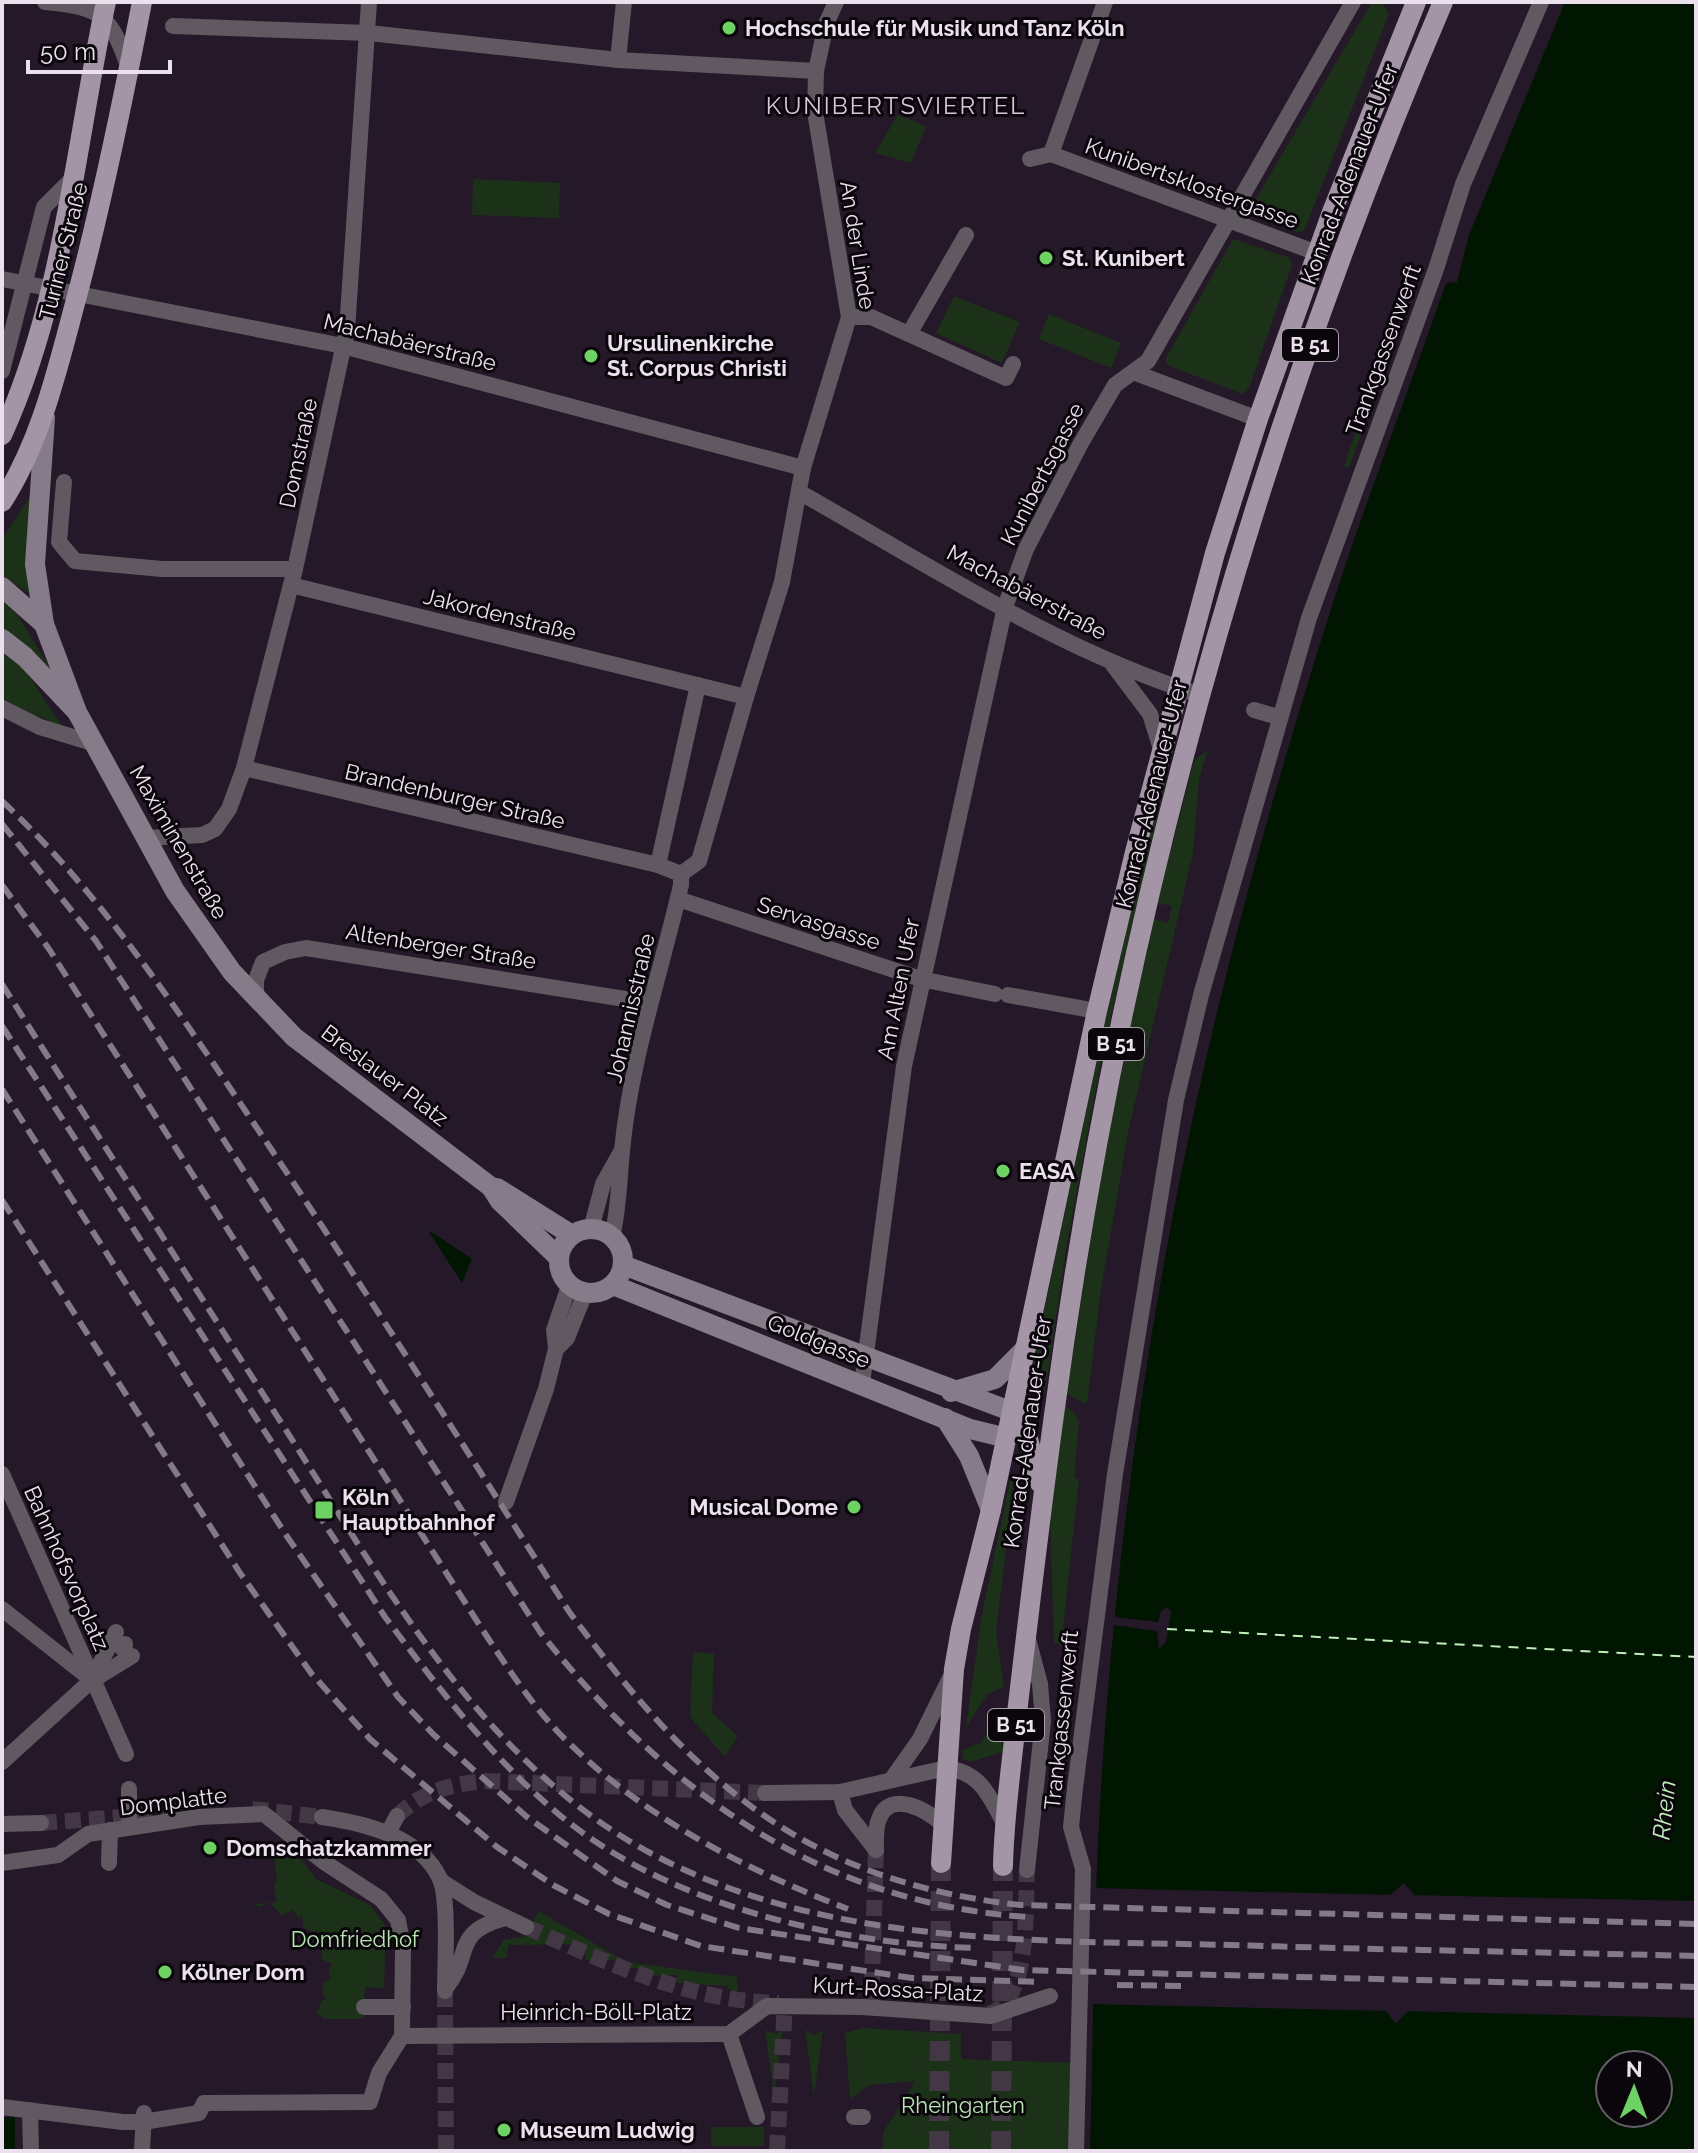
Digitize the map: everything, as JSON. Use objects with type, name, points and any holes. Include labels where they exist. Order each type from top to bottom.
[{"type":"main road","name":"Turiner Straße","points":[[2,502],[46,408],[77,295],[142,2]]},
{"type":"main road","name":"Konrad-Adenauer-Ufer","points":[[1013,1412],[1097,1011],[1215,553],[1258,419],[1317,253],[1416,2]]},
{"type":"main road","name":"Konrad-Adenauer-Ufer","points":[[1004,1823],[1042,1491],[1098,1128],[1159,856],[1235,566],[1278,433],[1344,250],[1443,2]]},
{"type":"main road","name":"Turiner Straße","points":[[2,435],[30,369],[74,177],[105,9]]},
{"type":"main road","name":"Maximinenstraße","points":[[46,408],[35,564],[44,624],[77,712],[175,891],[218,954],[256,997]]},
{"type":"main road","name":"Maximinenstraße","points":[[2,587],[44,624]]},
{"type":"main road","name":"Maximinenstraße","points":[[2,639],[25,657],[77,712]]},
{"type":"main road","name":"Breslauer Platz","points":[[256,997],[306,1047],[491,1187],[500,1201],[559,1258]]},
{"type":"main road","name":"Breslauer Platz","points":[[491,1187],[504,1190],[581,1232]]},
{"type":"main road","points":[[581,1232],[612,1237],[623,1255],[623,1265],[613,1285],[605,1291],[577,1290],[561,1273],[559,1258],[581,1232]]},
{"type":"main road","name":"Goldgasse","points":[[623,1265],[951,1392],[1013,1412]]},
{"type":"main road","name":"Goldgasse","points":[[613,1285],[945,1418],[1016,1435]]},
{"type":"main road","points":[[951,1392],[995,1379],[1026,1348]]},
{"type":"main road","points":[[1016,1435],[1054,1411]]},
{"type":"main road","points":[[1013,1412],[1016,1435],[1042,1491]]},
{"type":"main road","points":[[945,1418],[969,1456],[991,1510]]},
{"type":"main road","name":"Konrad-Adenauer-Ufer","points":[[941,1863],[954,1669],[991,1510],[1016,1435]]},
{"type":"main road","name":"B 51","points":[[1003,1866],[1004,1823]]},
{"type":"street","points":[[45,2],[105,9],[129,69]]},
{"type":"street","name":"Domstraße","points":[[145,838],[202,835],[215,829],[229,809],[244,768],[293,577],[343,346],[369,2]]},
{"type":"street","points":[[618,60],[624,2]]},
{"type":"street","name":"An der Linde","points":[[803,468],[849,317],[815,112],[816,71],[826,24],[836,2]]},
{"type":"street","points":[[1030,159],[1051,154],[1105,2]]},
{"type":"street","points":[[1133,372],[1148,361],[1353,2]]},
{"type":"street","points":[[1436,2],[1443,2]]},
{"type":"street","name":"Trankgassenwerft","points":[[1076,2151],[1083,1869],[1071,1827],[1094,1619],[1176,1100],[1278,717],[1309,618],[1436,269],[1463,184],[1541,2]]},
{"type":"street","points":[[173,26],[369,33],[618,60],[816,71]]},
{"type":"street","name":"Kunibertsklostergasse","points":[[1051,154],[1317,253]]},
{"type":"street","name":"Turiner Straße","points":[[2,371],[44,207],[74,177]]},
{"type":"street","points":[[909,334],[966,235]]},
{"type":"street","name":"Machabäerstraße","points":[[2,279],[343,346],[803,468]]},
{"type":"street","points":[[849,317],[871,317],[1006,378],[1013,364]]},
{"type":"street","points":[[1133,372],[1258,419]]},
{"type":"street","name":"Kunibertsgasse","points":[[1005,607],[1026,549],[1081,443],[1115,385],[1133,372]]},
{"type":"street","points":[[746,697],[698,685],[658,865],[681,874],[699,861],[782,582],[803,468]]},
{"type":"street","name":"Jakordenstraße","points":[[64,482],[59,542],[75,561],[293,577],[698,685]]},
{"type":"street","name":"Machabäerstraße","points":[[799,492],[1109,661],[1200,695]]},
{"type":"street","name":"Am Alten Ufer","points":[[862,1384],[902,1079],[921,979],[1005,607]]},
{"type":"street","name":"Machabäerstraße","points":[[1109,661],[1150,714],[1162,753]]},
{"type":"street","points":[[2,708],[40,727],[96,744]]},
{"type":"street","points":[[1254,710],[1278,717]]},
{"type":"street","name":"Brandenburger Straße","points":[[244,768],[658,865]]},
{"type":"street","name":"Johannisstraße","points":[[612,1237],[619,1206],[621,1152],[650,1003],[678,899],[681,874]]},
{"type":"street","name":"Servasgasse","points":[[678,899],[921,979],[1097,1011]]},
{"type":"street","name":"Altenberger Straße","points":[[256,997],[256,980],[263,962],[285,952],[306,948],[650,1003]]},
{"type":"street","name":"Johannisstraße","points":[[581,1232],[621,1152]]},
{"type":"street","points":[[506,1502],[535,1424],[556,1349],[554,1330],[577,1290]]},
{"type":"street","name":"Bahnhofsvorplatz","points":[[2,1474],[126,1754]]},
{"type":"street","name":"Bahnhofsvorplatz","points":[[2,1609],[92,1680]]},
{"type":"street","name":"Konrad-Adenauer-Ufer","points":[[1025,1628],[1040,1684],[1043,1721],[1027,1870]]},
{"type":"street","name":"Bahnhofsvorplatz","points":[[2,1762],[92,1680],[122,1648]]},
{"type":"street","points":[[891,1780],[920,1739],[954,1669]]},
{"type":"street","points":[[765,1793],[840,1792],[946,1768],[961,1770],[977,1778],[1004,1823]]},
{"type":"street","points":[[129,1789],[129,1827]]},
{"type":"street","points":[[840,1792],[845,1810],[876,1850],[880,1815],[888,1806],[900,1803],[916,1806],[931,1813],[942,1824]]},
{"type":"street","name":"Domplatte","points":[[2,1863],[31,1853],[58,1855],[88,1834],[199,1817],[264,1814],[309,1855],[381,1899],[398,1920],[403,1947],[402,2036]]},
{"type":"street","points":[[388,1833],[397,1816]]},
{"type":"street","points":[[322,1817],[388,1833],[419,1855],[441,1881],[526,1927]]},
{"type":"street","points":[[2,1824],[41,1823]]},
{"type":"street","points":[[109,1863],[110,1830]]},
{"type":"street","points":[[441,1881],[445,1990],[461,1970],[462,1951],[474,1930],[505,1918]]},
{"type":"street","name":"Kurt-Rossa-Platz","points":[[729,2034],[767,2006],[862,2007],[991,2016],[1050,1996]]},
{"type":"street","points":[[364,2007],[403,2007]]},
{"type":"street","points":[[729,2034],[757,2117]]},
{"type":"street","name":"Heinrich-Böll-Platz","points":[[402,2036],[729,2034]]},
{"type":"street","points":[[4,2107],[144,2117],[199,2113],[204,2103],[370,2102],[379,2073],[402,2036]]},
{"type":"street","points":[[30,2110],[31,2151]]},
{"type":"street","points":[[142,2151],[144,2117]]},
{"type":"green space","points":[[1372,2],[1383,4],[1389,14],[1304,231],[1297,232],[1253,215],[1251,207]]},
{"type":"green space","points":[[898,115],[926,126],[911,163],[875,153]]},
{"type":"green space","points":[[473,179],[560,183],[559,218],[472,215]]},
{"type":"green space","points":[[1233,239],[1290,258],[1292,265],[1249,388],[1243,394],[1169,366],[1165,360]]},
{"type":"green space","points":[[954,296],[1020,322],[1002,363],[936,333]]},
{"type":"green space","points":[[1049,314],[1121,343],[1111,368],[1039,339]]},
{"type":"green space","points":[[1366,402],[1372,404],[1349,468],[1344,466]]},
{"type":"green space","points":[[31,495],[32,592],[27,592],[2,575],[2,539]]},
{"type":"green space","points":[[2,601],[17,614],[58,681],[2,631]]},
{"type":"green space","points":[[2,647],[21,663],[62,727],[2,700]]},
{"type":"green space","points":[[1180,719],[1101,1061],[1067,1244],[1045,1391],[1028,1388],[1115,971]]},
{"type":"green space","points":[[1208,749],[1199,780],[1193,853],[1129,1128],[1101,1289],[1087,1403],[1082,1403],[1067,1393],[1103,1160],[1153,919],[1168,923],[1172,906],[1157,903],[1194,761]]},
{"type":"green space","points":[[1065,1405],[1079,1422],[1074,1478],[1079,1480],[1061,1646],[1054,1642],[1050,1517]]},
{"type":"green space","points":[[1011,1476],[1015,1476],[996,1632],[1004,1687],[987,1695],[966,1727],[982,1614]]},
{"type":"green space","points":[[693,1652],[714,1654],[712,1713],[738,1736],[725,1757],[690,1717]]},
{"type":"green space","points":[[1006,1707],[1006,1751],[970,1762],[963,1759],[962,1750],[981,1743],[991,1726],[998,1729],[1001,1723],[994,1720]]},
{"type":"green space","name":"Domfriedhof","points":[[279,1851],[298,1855],[316,1879],[370,1905],[386,1927],[384,1988],[365,1987],[364,2019],[324,2019],[317,2013],[322,2000],[326,2000],[321,1990],[324,1990],[323,1984],[332,1977],[328,1976],[331,1963],[323,1960],[321,1953],[326,1943],[321,1943],[317,1930],[314,1933],[303,1927],[302,1916],[299,1918],[292,1910],[282,1915],[269,1903],[278,1899],[275,1896],[274,1855]]},
{"type":"green space","points":[[538,1911],[627,1962],[737,1977],[737,1999],[727,1986],[677,1983],[677,1975],[646,1976],[646,1968],[616,1968],[615,1960],[585,1960],[584,1944],[508,1945],[507,1958],[492,1958],[504,1940],[527,1936]]},
{"type":"green space","name":"Rheingarten","points":[[863,2028],[961,2034],[961,2059],[1080,2063],[1076,2151],[882,2151],[884,2131],[915,2081],[869,2085],[850,2099],[845,2033]]},
{"type":"green space","points":[[783,2029],[774,2095],[765,2030],[776,2034]]},
{"type":"green space","points":[[805,2030],[815,2035],[823,2030],[814,2096]]},
{"type":"green space","points":[[711,2127],[764,2127],[764,2146],[711,2146]]},
{"type":"water","name":"Rhein","points":[[1565,2],[1696,2],[1696,2151],[1090,2151],[1095,1920],[1104,1740],[1137,1432],[1171,1227],[1228,967],[1292,735],[1358,528],[1446,283],[1457,282],[1469,235]],"holes":[[[1404,1883],[1415,1896],[1408,2011],[1396,2024],[1386,2011],[1390,1895]]]},
{"type":"water","points":[[429,1232],[472,1259],[462,1283]]},
{"type":"water","points":[[2,2117],[15,2117],[15,2151],[2,2151]]},
{"type":"pier","points":[[1167,1607],[1171,1612],[1166,1642],[1159,1649],[1157,1631],[1113,1625],[1114,1617],[1158,1622],[1161,1611]]},
{"type":"pier","points":[[1093,1888],[1396,1895],[1391,2011],[1090,2004]]},
{"type":"pier","points":[[1409,1895],[1696,1901],[1696,2018],[1402,2011]]},
{"type":"ferry route","points":[[1167,1629],[1696,1657]]},
{"type":"tunnel","points":[[397,1816],[417,1800],[438,1790],[486,1781],[765,1793]]},
{"type":"tunnel","points":[[252,1809],[322,1817]]},
{"type":"tunnel","points":[[41,1823],[189,1812]]},
{"type":"tunnel","points":[[871,2012],[876,1850]]},
{"type":"tunnel","points":[[939,2151],[941,1863]]},
{"type":"tunnel","points":[[1001,2151],[1003,1866]]},
{"type":"tunnel","points":[[989,2014],[1003,2005],[1019,1972],[1025,1928],[1027,1870]]},
{"type":"tunnel","points":[[526,1927],[680,1988],[745,2001],[779,2003]]},
{"type":"tunnel","points":[[445,1991],[446,2151]]},
{"type":"tunnel","points":[[777,2151],[785,2003]]},
{"type":"railway","points":[[2,801],[36,834],[97,904],[181,1016],[362,1287],[570,1613],[663,1727],[711,1773],[761,1813],[815,1847],[876,1873],[944,1892],[1020,1905],[1696,1924]]},
{"type":"railway","points":[[2,824],[96,941],[540,1632],[589,1690],[641,1742],[695,1789],[753,1829],[815,1863],[881,1889],[952,1907],[1028,1917]]},
{"type":"railway","points":[[2,885],[49,949],[482,1629],[537,1708],[589,1762],[657,1813],[731,1857],[848,1909]]},
{"type":"railway","points":[[2,984],[348,1529],[426,1644],[469,1699],[515,1750],[566,1796],[621,1836],[691,1873],[764,1900],[840,1918],[917,1931],[1075,1942],[1696,1956]]},
{"type":"railway","points":[[2,1026],[385,1617],[465,1719],[532,1790],[600,1844],[648,1872],[700,1895],[810,1928],[922,1945],[976,1948]]},
{"type":"railway","points":[[2,1089],[286,1535],[398,1697],[433,1734],[527,1817],[617,1881],[667,1905],[739,1928],[1022,1970],[1696,1987]]},
{"type":"railway","points":[[2,1200],[240,1573],[311,1673],[370,1739],[497,1847],[553,1885],[609,1914],[701,1946],[912,1978],[1041,1982]]},
{"type":"railway","points":[[1117,1985],[1185,1986]]},
{"type":"place","name":"Hochschule für Musik und Tanz Köln","points":[[729,28]]},
{"type":"place","name":"St. Kunibert","points":[[1046,258]]},
{"type":"place","name":"Ursulinenkirche St. Corpus Christi","points":[[591,356]]},
{"type":"place","name":"EASA","points":[[1003,1171]]},
{"type":"place","name":"Musical Dome","points":[[854,1507]]},
{"type":"place","name":"Köln Hauptbahnhof","points":[[324,1510]]},
{"type":"place","name":"Domschatzkammer","points":[[210,1848]]},
{"type":"place","name":"Kölner Dom","points":[[165,1972]]},
{"type":"place","name":"Museum Ludwig","points":[[504,2130]]},
{"type":"district","name":"KUNIBERTSVIERTEL","points":[[896,105]]}]
